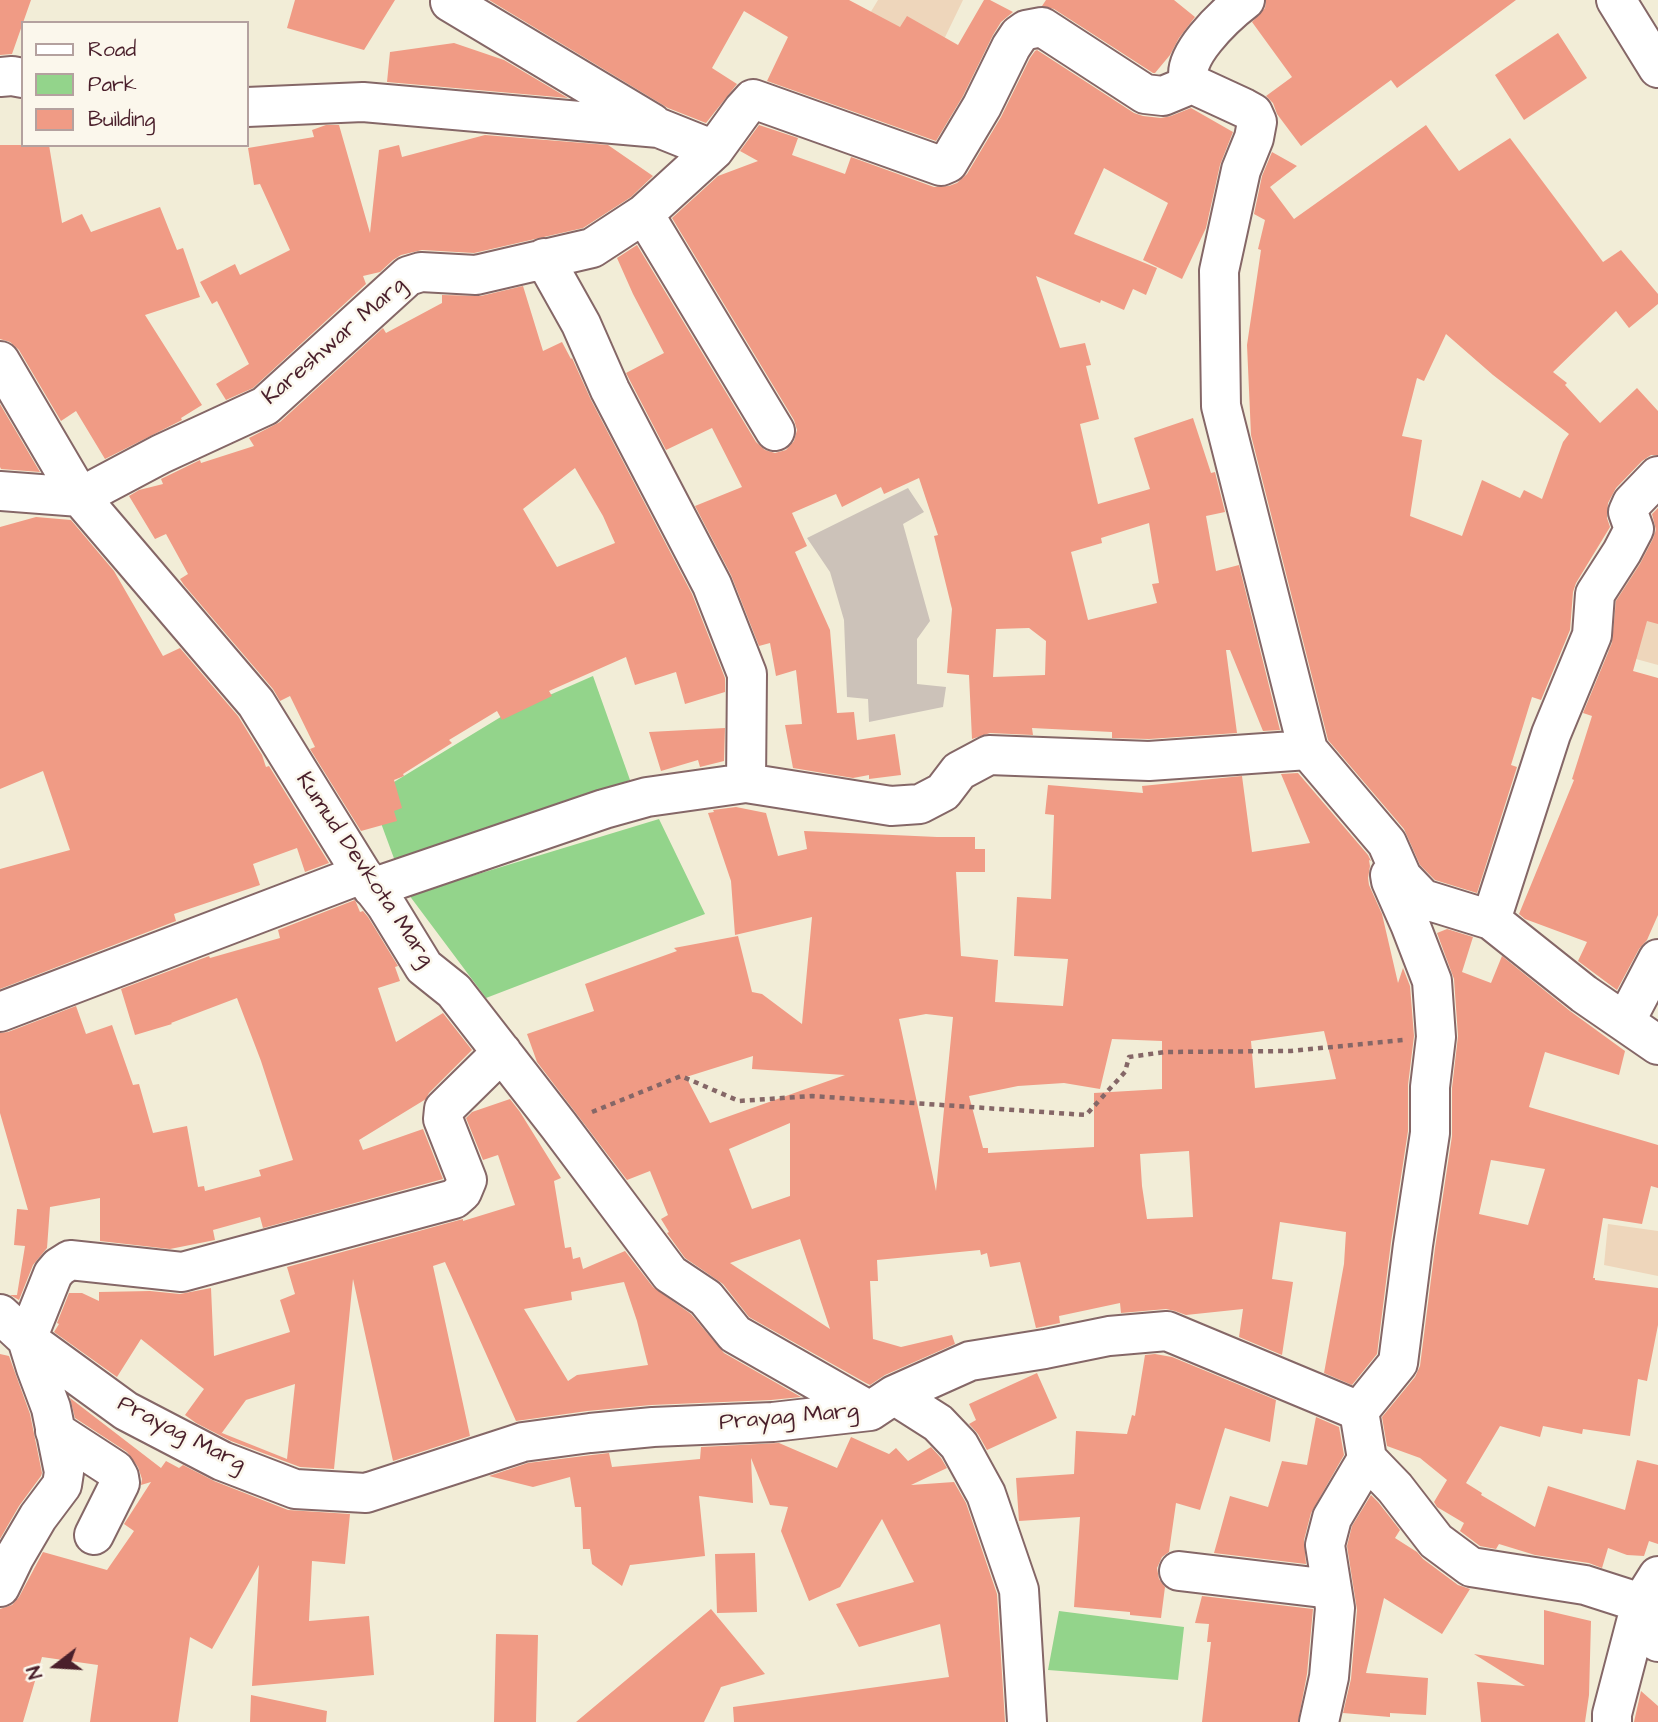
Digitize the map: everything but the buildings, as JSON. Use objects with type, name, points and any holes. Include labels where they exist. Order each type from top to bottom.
[{"type":"street","points":[[1616,0],[1658,68]]},
{"type":"street","points":[[450,2],[659,128],[714,150]]},
{"type":"street","points":[[1233,4],[1192,55],[1187,74],[1192,84],[1253,113],[1257,122],[1254,138],[1241,170],[1219,271],[1221,407],[1308,750],[1387,843],[1402,877],[1423,900],[1491,920],[1584,994],[1658,1045]]},
{"type":"street","points":[[1026,26],[1042,27],[1145,94],[1163,96],[1192,84]]},
{"type":"street","name":"Kareshwar Marg","points":[[80,497],[161,454],[265,406],[408,276],[421,272],[477,275],[592,248],[644,214],[714,150],[753,99],[941,166],[948,163],[1026,26]]},
{"type":"street","points":[[0,77],[21,78]]},
{"type":"street","points":[[248,107],[363,102],[659,128]]},
{"type":"street","points":[[644,214],[775,431]]},
{"type":"street","points":[[544,258],[581,324],[610,390],[712,584],[747,674],[746,783]]},
{"type":"street","name":"Kumud Devkota Marg","points":[[0,362],[80,497],[256,704],[424,967],[454,991],[670,1274],[706,1298],[735,1334],[882,1403],[938,1423],[959,1445],[986,1493],[1019,1590],[1027,1722]]},
{"type":"street","points":[[1491,920],[1551,734],[1592,635],[1595,594],[1634,529],[1628,512],[1632,503],[1658,476]]},
{"type":"street","points":[[0,491],[80,497]]},
{"type":"street","points":[[0,1012],[367,881],[647,797],[746,783],[891,806],[920,804],[943,792],[959,771],[989,755],[1149,761],[1308,750]]},
{"type":"street","points":[[1387,843],[1391,881],[1432,981],[1436,1037],[1430,1087],[1430,1133],[1398,1363],[1359,1411],[1367,1459],[1395,1488],[1436,1541],[1471,1567],[1585,1585],[1649,1589]]},
{"type":"street","points":[[1625,1022],[1658,959]]},
{"type":"street","points":[[0,1587],[38,1517],[62,1485],[64,1472],[51,1408],[36,1368],[13,1327],[59,1267],[70,1260],[183,1272],[454,1199],[463,1192],[467,1180],[443,1119],[444,1109],[502,1052]]},
{"type":"street","name":"Prayag Marg","points":[[13,1327],[126,1411],[222,1461],[295,1489],[366,1493],[523,1442],[653,1427],[774,1422],[882,1403],[970,1361],[1109,1336],[1167,1331],[1359,1411]]},
{"type":"street","points":[[55,1431],[115,1470],[119,1477],[120,1483],[94,1535]]},
{"type":"street","points":[[1319,1722],[1329,1677],[1335,1608],[1325,1545],[1332,1518],[1367,1459]]},
{"type":"street","points":[[1179,1571],[1331,1589]]},
{"type":"street","points":[[1649,1589],[1658,1642]]},
{"type":"street","points":[[1612,1722],[1612,1714],[1649,1589]]},
{"type":"path","points":[[559,1126],[681,1076],[739,1101],[811,1096],[1086,1115],[1125,1072],[1129,1057],[1165,1052],[1291,1051],[1436,1037]]},
{"type":"shaded area","points":[[878,0],[963,0],[905,120],[826,86]]},
{"type":"shaded area","points":[[908,488],[924,512],[903,524],[930,621],[917,639],[917,684],[946,687],[943,707],[869,722],[868,699],[847,697],[844,620],[830,572],[807,538]]},
{"type":"shaded area","points":[[1658,526],[1658,665],[1596,648],[1615,579]]},
{"type":"shaded area","points":[[1608,1224],[1658,1231],[1658,1276],[1604,1265]]},
{"type":"green space","points":[[593,676],[630,780],[399,872],[371,796],[504,715]]},
{"type":"green space","points":[[659,819],[705,914],[486,998],[409,895]]},
{"type":"green space","points":[[1059,1611],[1184,1627],[1178,1680],[1048,1670]]}]
